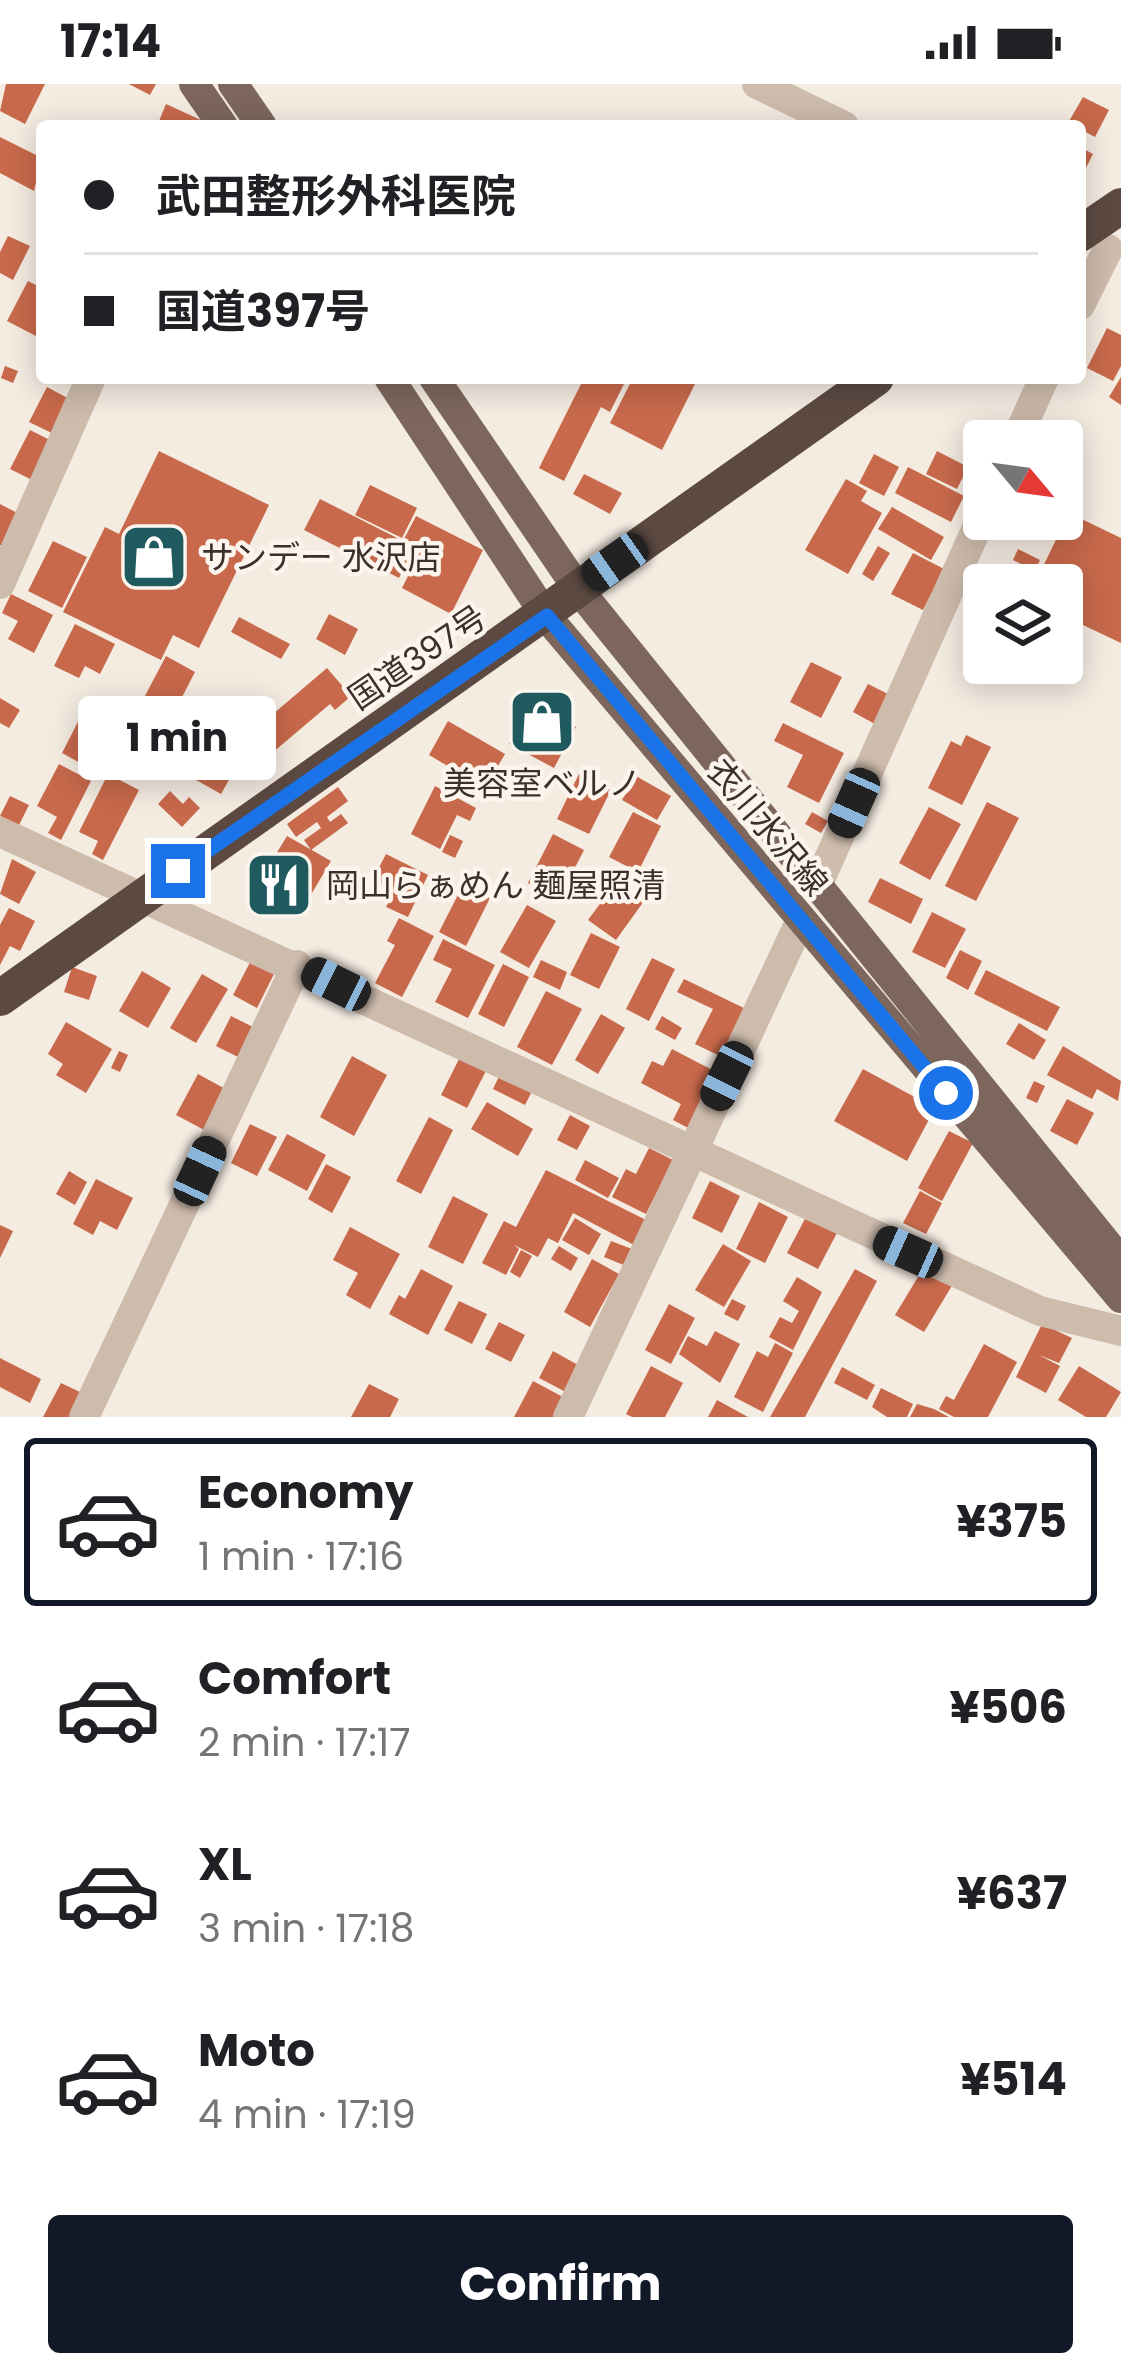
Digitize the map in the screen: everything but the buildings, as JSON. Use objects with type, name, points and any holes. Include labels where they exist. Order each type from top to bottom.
[{"type":"highway","points":[[1097,244],[1121,206]]},
{"type":"highway","name":"国道397号","points":[[0,998],[547,616],[578,589],[868,384]]},
{"type":"main road","points":[[215,102],[250,120]]},
{"type":"main road","name":"衣川水沢線","points":[[393,384],[547,616],[1121,1298]]},
{"type":"main road","name":"衣川水沢線","points":[[438,384],[578,589],[1121,1261]]},
{"type":"street","points":[[758,84],[832,120]]},
{"type":"street","points":[[1086,283],[1097,244]]},
{"type":"street","points":[[0,584],[89,384]]},
{"type":"street","points":[[1025,420],[1041,384]]},
{"type":"street","points":[[817,886],[971,540]]},
{"type":"street","points":[[0,832],[297,965],[690,1154],[1040,1311],[1121,1331]]},
{"type":"street","points":[[568,1417],[800,922]]},
{"type":"street","points":[[84,1417],[297,965]]},
{"type":"place","name":"サンデー 水沢店","points":[[154,557]]},
{"type":"place","name":"美容室ベルノ","points":[[542,722]]},
{"type":"place","name":"岡山らぁめん 麺屋照清","points":[[279,885]]},
{"type":"route","points":[[178,871],[547,616],[946,1093]]}]
